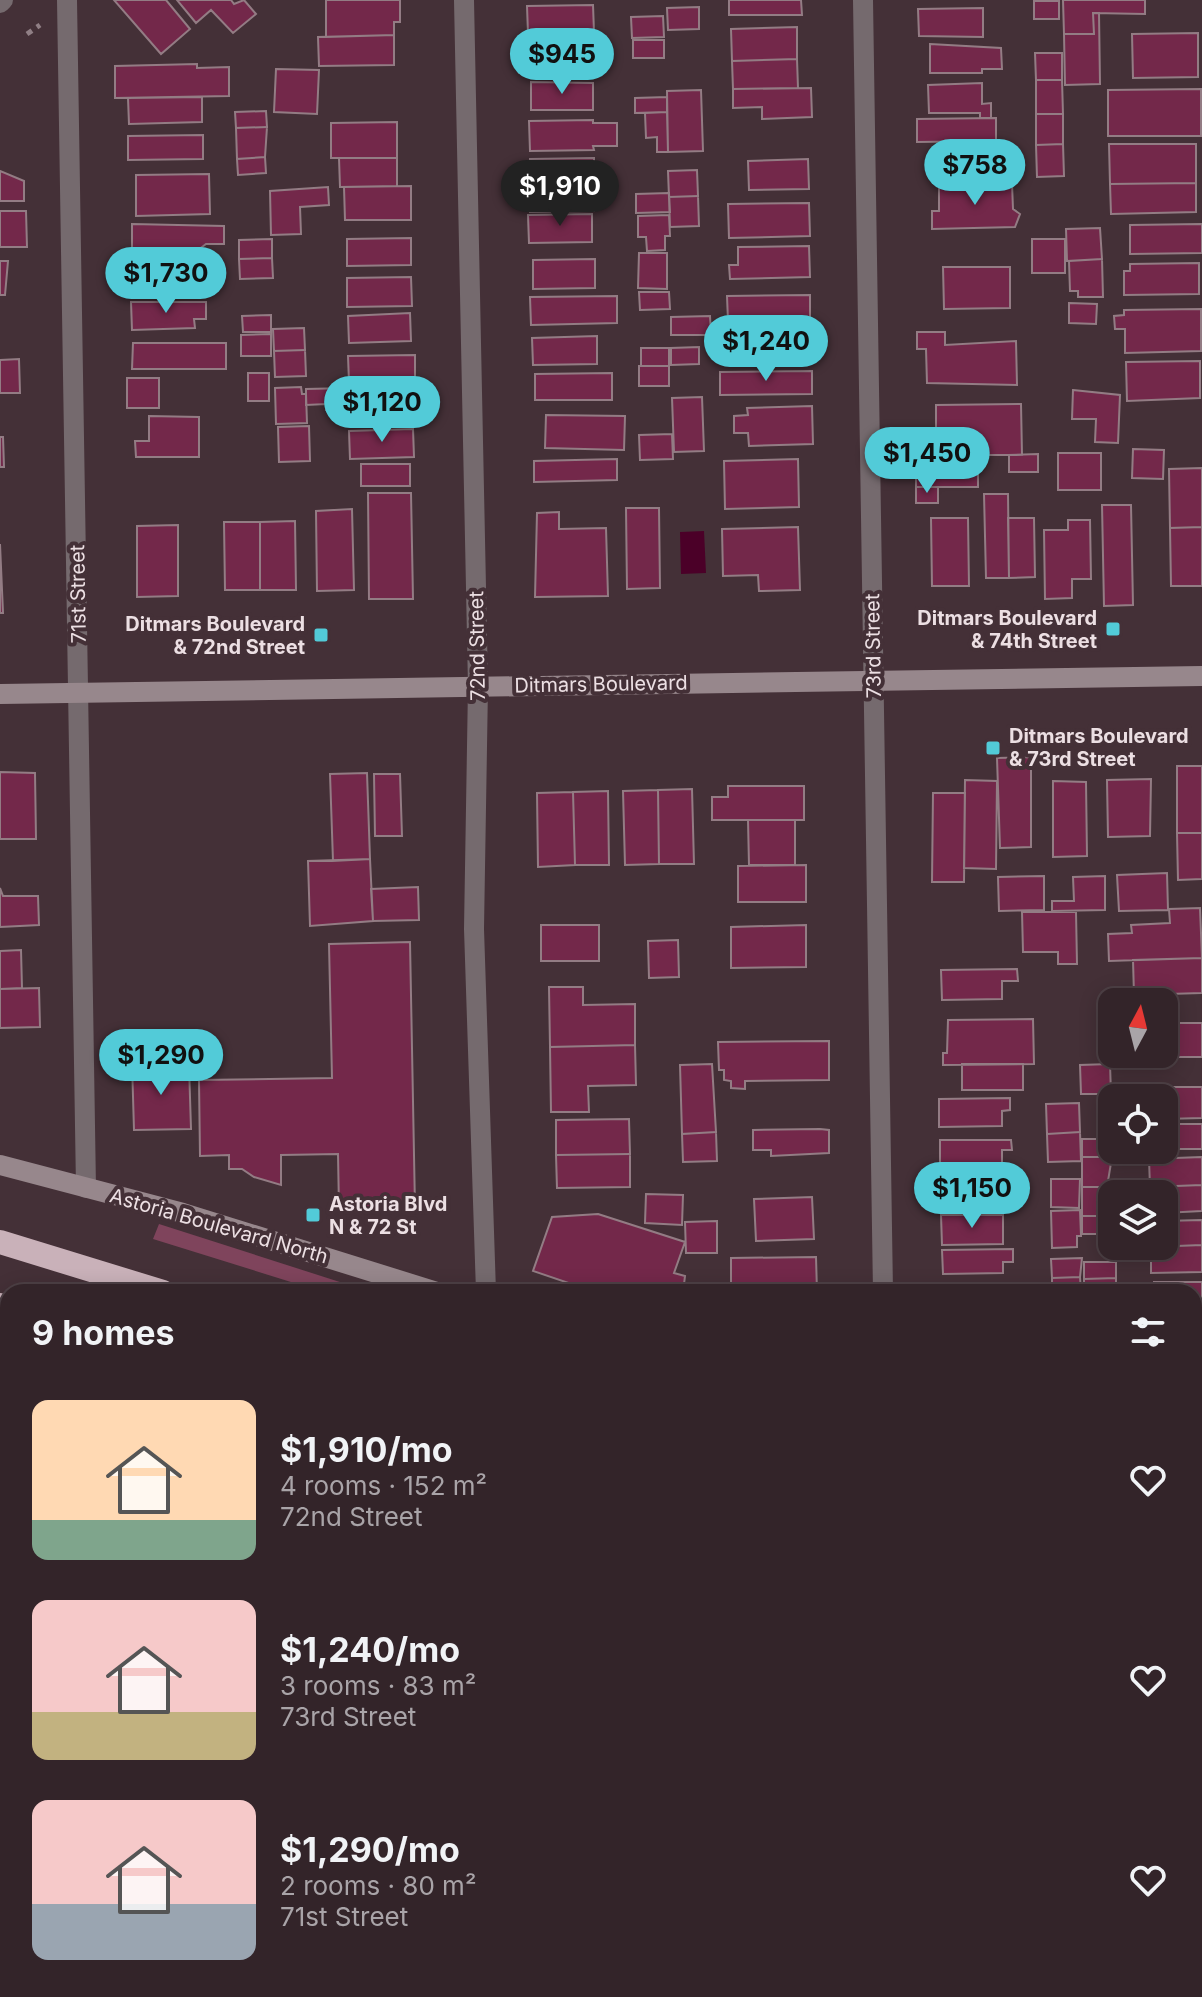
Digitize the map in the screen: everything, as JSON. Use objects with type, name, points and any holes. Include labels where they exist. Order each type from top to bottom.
[{"type":"highway","points":[[0,1242],[137,1284]]},
{"type":"street","name":"71st Street","points":[[67,0],[86,1188]]},
{"type":"street","name":"72nd Street","points":[[464,0],[478,686],[474,929],[486,1284]]},
{"type":"street","name":"73rd Street","points":[[863,0],[883,1284]]},
{"type":"street","name":"Ditmars Boulevard","points":[[0,694],[1202,676]]},
{"type":"street","name":"Astoria Boulevard North","points":[[0,1165],[183,1213],[411,1284]]},
{"type":"path","points":[[27,34],[43,23]]},
{"type":"shaded area","points":[[704,531],[706,573],[681,574],[680,532]]},
{"type":"shaded area","points":[[159,1224],[346,1284],[297,1284],[153,1239]]},
{"type":"building","points":[[114,0],[166,0],[190,29],[161,54]]},
{"type":"building","points":[[177,0],[231,0],[234,4],[244,0],[256,14],[233,33],[211,10],[196,23]]},
{"type":"building","points":[[326,0],[400,0],[400,22],[394,22],[394,35],[326,37]]},
{"type":"building","points":[[729,0],[801,0],[802,15],[729,15]]},
{"type":"building","points":[[1063,0],[1145,0],[1145,14],[1093,13],[1094,34],[1064,34]]},
{"type":"building","points":[[1034,1],[1059,1],[1059,19],[1034,19]]},
{"type":"building","points":[[593,5],[594,32],[528,33],[527,6]]},
{"type":"building","points":[[699,7],[699,29],[668,30],[667,8]]},
{"type":"building","points":[[983,8],[983,37],[919,36],[918,9]]},
{"type":"building","points":[[1093,13],[1099,13],[1100,84],[1065,85],[1064,34],[1094,34]]},
{"type":"building","points":[[663,16],[664,37],[632,38],[631,17]]},
{"type":"building","points":[[797,27],[797,59],[732,61],[731,29]]},
{"type":"building","points":[[1198,33],[1198,77],[1133,78],[1132,34]]},
{"type":"building","points":[[394,35],[394,65],[319,66],[318,37]]},
{"type":"building","points":[[633,40],[664,40],[664,58],[633,58]]},
{"type":"building","points":[[519,44],[593,44],[593,73],[519,73]]},
{"type":"building","points":[[930,44],[1001,48],[1002,69],[982,69],[982,73],[930,73]]},
{"type":"building","points":[[1035,53],[1062,53],[1062,80],[1036,80]]},
{"type":"building","points":[[797,59],[798,88],[733,89],[732,61]]},
{"type":"building","points":[[197,64],[197,68],[229,67],[229,96],[115,98],[115,66]]},
{"type":"building","points":[[276,69],[319,70],[317,114],[274,112]]},
{"type":"building","points":[[1036,80],[1062,80],[1063,114],[1036,114]]},
{"type":"building","points":[[531,82],[593,83],[593,110],[531,110]]},
{"type":"building","points":[[982,83],[982,104],[991,103],[991,118],[980,118],[980,113],[929,113],[928,85]]},
{"type":"building","points":[[811,88],[812,117],[762,119],[762,107],[733,108],[733,89]]},
{"type":"building","points":[[1201,89],[1201,136],[1108,136],[1108,90]]},
{"type":"building","points":[[701,90],[703,151],[668,152],[667,91]]},
{"type":"building","points":[[202,97],[202,122],[129,124],[128,98]]},
{"type":"building","points":[[667,97],[667,112],[635,113],[635,98]]},
{"type":"building","points":[[266,111],[267,127],[236,128],[235,112]]},
{"type":"building","points":[[667,112],[668,152],[657,152],[657,137],[646,138],[645,113]]},
{"type":"building","points":[[1036,114],[1063,114],[1063,144],[1036,145]]},
{"type":"building","points":[[996,118],[996,141],[917,142],[917,119]]},
{"type":"building","points":[[593,120],[593,123],[617,123],[617,146],[593,146],[594,150],[530,151],[529,121]]},
{"type":"building","points":[[397,122],[397,158],[331,158],[331,123]]},
{"type":"building","points":[[267,127],[265,157],[237,159],[236,128]]},
{"type":"building","points":[[203,135],[203,159],[128,160],[128,136]]},
{"type":"building","points":[[1063,144],[1064,176],[1037,177],[1036,145]]},
{"type":"building","points":[[1109,144],[1196,144],[1196,183],[1110,184]]},
{"type":"building","points":[[1020,152],[1021,175],[931,178],[930,155]]},
{"type":"building","points":[[265,157],[266,173],[238,175],[237,159]]},
{"type":"building","points":[[339,158],[397,158],[397,186],[340,187]]},
{"type":"building","points":[[594,158],[594,185],[530,186],[530,159]]},
{"type":"building","points":[[808,159],[809,189],[749,190],[748,161]]},
{"type":"building","points":[[697,170],[698,196],[669,197],[668,171]]},
{"type":"building","points":[[0,171],[24,181],[24,201],[0,201]]},
{"type":"building","points":[[209,174],[210,214],[136,216],[136,175]]},
{"type":"building","points":[[1196,183],[1196,212],[1111,214],[1110,184]]},
{"type":"building","points":[[1012,184],[1013,209],[1020,214],[1015,227],[932,229],[932,211],[939,211],[939,185]]},
{"type":"building","points":[[594,185],[594,211],[530,212],[530,186]]},
{"type":"building","points":[[411,186],[411,220],[345,220],[344,187]]},
{"type":"building","points":[[328,187],[329,205],[300,207],[301,234],[271,235],[270,191]]},
{"type":"building","points":[[669,193],[670,212],[636,213],[636,194]]},
{"type":"building","points":[[698,196],[699,226],[670,227],[669,197]]},
{"type":"building","points":[[809,203],[810,236],[729,238],[728,204]]},
{"type":"building","points":[[0,211],[26,211],[27,247],[0,247]]},
{"type":"building","points":[[592,214],[592,242],[529,243],[528,215]]},
{"type":"building","points":[[669,215],[670,236],[665,236],[665,250],[647,251],[646,237],[638,237],[638,216]]},
{"type":"building","points":[[132,224],[224,226],[224,244],[206,244],[194,253],[132,253]]},
{"type":"building","points":[[1202,224],[1202,253],[1130,254],[1130,225]]},
{"type":"building","points":[[1100,228],[1102,259],[1067,261],[1066,229]]},
{"type":"building","points":[[411,238],[411,265],[347,266],[347,239]]},
{"type":"building","points":[[272,239],[272,258],[239,259],[239,240]]},
{"type":"building","points":[[1032,239],[1065,239],[1065,273],[1032,273]]},
{"type":"building","points":[[809,246],[810,277],[730,279],[729,265],[738,265],[738,247]]},
{"type":"building","points":[[639,253],[667,253],[667,289],[638,288]]},
{"type":"building","points":[[272,258],[273,278],[240,279],[239,259]]},
{"type":"building","points":[[595,259],[595,288],[533,289],[533,260]]},
{"type":"building","points":[[1102,259],[1103,297],[1078,297],[1078,291],[1070,291],[1069,261]]},
{"type":"building","points":[[0,261],[8,261],[5,295],[0,295]]},
{"type":"building","points":[[1199,263],[1199,294],[1124,295],[1124,271],[1130,271],[1130,264]]},
{"type":"building","points":[[194,265],[195,292],[131,294],[130,266]]},
{"type":"building","points":[[943,267],[1010,267],[1010,308],[944,309]]},
{"type":"building","points":[[411,277],[412,306],[347,307],[347,278]]},
{"type":"building","points":[[639,292],[669,292],[670,309],[640,310]]},
{"type":"building","points":[[810,295],[810,321],[728,321],[727,296]]},
{"type":"building","points":[[617,296],[617,323],[531,325],[530,297]]},
{"type":"building","points":[[131,302],[206,302],[206,319],[194,319],[195,328],[132,330]]},
{"type":"building","points":[[1069,303],[1097,304],[1096,324],[1069,323]]},
{"type":"building","points":[[1201,309],[1201,351],[1125,353],[1125,329],[1115,329],[1114,316],[1124,315],[1124,310]]},
{"type":"building","points":[[410,313],[411,341],[349,343],[348,316]]},
{"type":"building","points":[[271,315],[271,332],[243,332],[242,316]]},
{"type":"building","points":[[710,316],[711,335],[671,335],[671,317]]},
{"type":"building","points":[[304,328],[305,350],[274,351],[273,329]]},
{"type":"building","points":[[917,332],[945,332],[945,345],[1016,341],[1017,385],[927,383],[926,349],[917,349]]},
{"type":"building","points":[[271,334],[271,356],[241,356],[241,335]]},
{"type":"building","points":[[810,334],[811,359],[725,361],[724,337]]},
{"type":"building","points":[[597,336],[597,364],[533,365],[532,338]]},
{"type":"building","points":[[133,343],[226,343],[226,369],[132,369]]},
{"type":"building","points":[[699,347],[699,364],[671,365],[671,348]]},
{"type":"building","points":[[641,348],[669,348],[669,366],[641,366]]},
{"type":"building","points":[[305,350],[306,376],[275,377],[274,351]]},
{"type":"building","points":[[415,355],[415,381],[349,382],[348,356]]},
{"type":"building","points":[[19,359],[20,393],[0,393],[0,360]]},
{"type":"building","points":[[1200,361],[1200,398],[1127,401],[1126,362]]},
{"type":"building","points":[[639,366],[669,366],[669,386],[639,386]]},
{"type":"building","points":[[812,371],[812,394],[720,395],[720,372]]},
{"type":"building","points":[[248,373],[269,373],[269,401],[248,401]]},
{"type":"building","points":[[612,373],[612,400],[535,400],[535,374]]},
{"type":"building","points":[[127,378],[159,378],[159,408],[127,408]]},
{"type":"building","points":[[301,387],[302,394],[306,394],[307,423],[276,424],[275,388]]},
{"type":"building","points":[[349,388],[349,391],[411,390],[412,417],[350,419],[349,409],[326,410],[326,404],[306,405],[306,389]]},
{"type":"building","points":[[1073,390],[1120,395],[1118,443],[1095,442],[1096,419],[1072,419]]},
{"type":"building","points":[[702,397],[704,451],[674,452],[672,398]]},
{"type":"building","points":[[1021,404],[1022,455],[929,455],[929,438],[936,437],[936,405]]},
{"type":"building","points":[[812,406],[813,444],[749,446],[748,433],[734,433],[734,416],[748,415],[747,408]]},
{"type":"building","points":[[546,415],[625,416],[624,450],[545,448]]},
{"type":"building","points":[[149,416],[199,417],[199,457],[136,457],[135,441],[149,441]]},
{"type":"building","points":[[309,426],[310,461],[279,462],[278,427]]},
{"type":"building","points":[[413,429],[414,457],[350,459],[349,431]]},
{"type":"building","points":[[672,434],[673,459],[640,460],[639,435]]},
{"type":"building","points":[[0,437],[3,437],[4,467],[0,467]]},
{"type":"building","points":[[1133,449],[1164,450],[1163,479],[1132,478]]},
{"type":"building","points":[[1058,453],[1101,453],[1101,490],[1058,490]]},
{"type":"building","points":[[1038,454],[1038,472],[1009,472],[1009,455]]},
{"type":"building","points":[[916,455],[978,455],[978,487],[916,487]]},
{"type":"building","points":[[617,459],[617,480],[534,482],[534,461]]},
{"type":"building","points":[[798,459],[799,507],[725,509],[724,461]]},
{"type":"building","points":[[361,464],[410,464],[410,486],[361,486]]},
{"type":"building","points":[[1202,468],[1202,527],[1170,528],[1169,469]]},
{"type":"building","points":[[916,487],[938,487],[938,503],[916,503]]},
{"type":"building","points":[[368,493],[411,493],[413,599],[369,599]]},
{"type":"building","points":[[984,494],[1008,494],[1009,578],[986,578]]},
{"type":"building","points":[[1102,505],[1131,505],[1133,605],[1104,606]]},
{"type":"building","points":[[626,508],[659,508],[660,588],[627,589]]},
{"type":"building","points":[[352,509],[354,590],[317,591],[316,511]]},
{"type":"building","points":[[559,512],[559,529],[606,528],[608,596],[535,597],[537,513]]},
{"type":"building","points":[[931,518],[968,518],[969,586],[932,586]]},
{"type":"building","points":[[1008,518],[1034,518],[1035,577],[1009,578]]},
{"type":"building","points":[[1068,520],[1090,520],[1091,579],[1072,579],[1072,598],[1045,599],[1044,530],[1068,530]]},
{"type":"building","points":[[295,521],[296,590],[260,590],[260,522]]},
{"type":"building","points":[[224,522],[260,522],[260,590],[225,590]]},
{"type":"building","points":[[178,525],[178,596],[137,597],[137,526]]},
{"type":"building","points":[[798,527],[800,590],[759,591],[758,575],[723,576],[722,529]]},
{"type":"building","points":[[1202,527],[1202,586],[1171,586],[1170,528]]},
{"type":"building","points":[[0,544],[3,613],[0,613]]},
{"type":"building","points":[[1031,757],[1031,847],[1000,848],[997,758]]},
{"type":"building","points":[[1177,766],[1202,766],[1202,833],[1177,833]]},
{"type":"building","points":[[0,772],[35,773],[36,839],[0,839]]},
{"type":"building","points":[[367,773],[370,859],[333,861],[330,774]]},
{"type":"building","points":[[374,774],[400,774],[402,836],[375,836]]},
{"type":"building","points":[[1151,779],[1150,836],[1108,837],[1107,780]]},
{"type":"building","points":[[965,780],[997,781],[996,869],[964,868]]},
{"type":"building","points":[[1053,781],[1086,782],[1087,856],[1053,857]]},
{"type":"building","points":[[728,786],[804,786],[804,820],[712,820],[712,797],[728,797]]},
{"type":"building","points":[[692,789],[694,864],[659,864],[658,790]]},
{"type":"building","points":[[658,790],[659,864],[625,865],[623,791]]},
{"type":"building","points":[[608,791],[609,865],[575,865],[573,792]]},
{"type":"building","points":[[573,792],[575,865],[538,867],[537,793]]},
{"type":"building","points":[[933,793],[965,793],[964,882],[932,882]]},
{"type":"building","points":[[748,820],[795,820],[795,865],[749,865]]},
{"type":"building","points":[[1177,833],[1202,833],[1202,879],[1178,880]]},
{"type":"building","points":[[370,859],[373,921],[310,926],[308,861]]},
{"type":"building","points":[[806,865],[806,902],[738,902],[738,866]]},
{"type":"building","points":[[1167,873],[1168,910],[1119,911],[1117,875]]},
{"type":"building","points":[[1044,876],[1044,910],[999,911],[998,877]]},
{"type":"building","points":[[1105,876],[1105,910],[1052,911],[1052,901],[1074,901],[1073,877]]},
{"type":"building","points":[[418,887],[419,920],[373,921],[371,889]]},
{"type":"building","points":[[0,888],[3,896],[38,896],[39,925],[0,927]]},
{"type":"building","points":[[1200,908],[1202,958],[1109,961],[1108,934],[1132,933],[1131,925],[1170,923],[1169,909]]},
{"type":"building","points":[[1022,912],[1076,912],[1077,964],[1058,964],[1058,952],[1023,952]]},
{"type":"building","points":[[541,925],[599,925],[599,961],[541,961]]},
{"type":"building","points":[[806,925],[806,967],[731,968],[731,927]]},
{"type":"building","points":[[678,940],[679,977],[649,978],[648,941]]},
{"type":"building","points":[[410,942],[415,1208],[339,1209],[338,1154],[281,1155],[281,1185],[254,1177],[242,1169],[229,1169],[229,1155],[200,1156],[199,1080],[332,1078],[329,944]]},
{"type":"building","points":[[21,950],[22,988],[0,989],[0,951]]},
{"type":"building","points":[[1202,958],[1202,993],[1178,994],[1178,988],[1134,988],[1133,960]]},
{"type":"building","points":[[1017,969],[1018,981],[1002,981],[1002,999],[942,1000],[941,970]]},
{"type":"building","points":[[549,987],[583,987],[583,1005],[635,1004],[635,1045],[550,1047]]},
{"type":"building","points":[[39,988],[40,1027],[0,1028],[0,989]]},
{"type":"building","points":[[1033,1019],[1034,1064],[943,1065],[943,1053],[947,1053],[948,1020]]},
{"type":"building","points":[[1178,1023],[1202,1023],[1202,1057],[1178,1057]]},
{"type":"building","points":[[829,1041],[829,1080],[745,1081],[745,1089],[731,1088],[731,1081],[724,1080],[724,1070],[719,1070],[718,1042]]},
{"type":"building","points":[[635,1045],[636,1085],[588,1086],[589,1112],[551,1112],[550,1047]]},
{"type":"building","points":[[132,1063],[189,1066],[191,1129],[134,1130]]},
{"type":"building","points":[[712,1064],[716,1132],[682,1134],[680,1065]]},
{"type":"building","points":[[962,1064],[1023,1064],[1023,1090],[962,1090]]},
{"type":"building","points":[[1080,1065],[1110,1068],[1111,1084],[1098,1084],[1098,1094],[1081,1094]]},
{"type":"building","points":[[1178,1087],[1202,1087],[1202,1118],[1178,1119]]},
{"type":"building","points":[[1010,1098],[1010,1110],[1002,1111],[1002,1126],[939,1127],[939,1099]]},
{"type":"building","points":[[1079,1103],[1080,1132],[1047,1134],[1046,1104]]},
{"type":"building","points":[[629,1119],[630,1154],[556,1155],[556,1120]]},
{"type":"building","points":[[1178,1124],[1202,1124],[1202,1149],[1178,1149]]},
{"type":"building","points":[[753,1130],[829,1130],[829,1153],[771,1156],[771,1150],[753,1150]]},
{"type":"building","points":[[716,1132],[717,1161],[683,1162],[682,1134]]},
{"type":"building","points":[[1080,1132],[1081,1161],[1048,1162],[1047,1134]]},
{"type":"building","points":[[1082,1139],[1098,1139],[1098,1157],[1082,1157]]},
{"type":"building","points":[[940,1140],[1011,1140],[1012,1150],[1002,1150],[1002,1167],[940,1167]]},
{"type":"building","points":[[630,1154],[630,1187],[557,1188],[556,1155]]},
{"type":"building","points":[[1082,1157],[1098,1157],[1098,1164],[1111,1164],[1108,1180],[1098,1180],[1098,1187],[1082,1187]]},
{"type":"building","points":[[1202,1157],[1202,1185],[1178,1186],[1178,1180],[1150,1180],[1149,1164],[1178,1164],[1178,1158]]},
{"type":"building","points":[[1018,1176],[1018,1188],[1003,1188],[1004,1203],[941,1205],[941,1178]]},
{"type":"building","points":[[1051,1179],[1080,1179],[1079,1208],[1051,1207]]},
{"type":"building","points":[[1202,1185],[1202,1211],[1178,1212],[1178,1186]]},
{"type":"building","points":[[1082,1187],[1098,1187],[1098,1216],[1082,1216]]},
{"type":"building","points":[[646,1194],[683,1195],[682,1225],[645,1223]]},
{"type":"building","points":[[812,1197],[814,1239],[756,1241],[754,1199]]},
{"type":"building","points":[[1080,1210],[1081,1236],[1077,1236],[1077,1247],[1052,1248],[1051,1211]]},
{"type":"building","points":[[598,1214],[685,1242],[674,1273],[685,1276],[684,1284],[571,1284],[533,1271],[552,1217]]},
{"type":"building","points":[[941,1215],[1003,1215],[1003,1244],[942,1245]]},
{"type":"building","points":[[1082,1216],[1098,1216],[1098,1234],[1082,1234]]},
{"type":"building","points":[[1202,1220],[1202,1245],[1178,1246],[1178,1221]]},
{"type":"building","points":[[717,1221],[717,1253],[686,1253],[685,1222]]},
{"type":"building","points":[[1202,1245],[1202,1272],[1151,1273],[1151,1260],[1178,1260],[1178,1246]]},
{"type":"building","points":[[1013,1249],[1013,1262],[1003,1262],[1003,1273],[943,1274],[942,1250]]},
{"type":"building","points":[[816,1257],[817,1284],[731,1284],[731,1258]]},
{"type":"building","points":[[1082,1258],[1080,1277],[1052,1278],[1051,1259]]},
{"type":"building","points":[[1084,1262],[1116,1262],[1116,1278],[1084,1279]]},
{"type":"building","points":[[1080,1277],[1080,1284],[1052,1284],[1052,1278]]},
{"type":"building","points":[[1116,1278],[1116,1284],[1084,1284],[1084,1279]]},
{"type":"building","points":[[1154,1282],[1202,1282],[1202,1284]]},
{"type":"place","name":"Ditmars Boulevard & 74th Street","points":[[1113,629]]},
{"type":"place","name":"Ditmars Boulevard & 72nd Street","points":[[321,635]]},
{"type":"place","name":"Ditmars Boulevard & 73rd Street","points":[[993,748]]},
{"type":"place","name":"Astoria Blvd N & 72 St","points":[[313,1215]]}]
